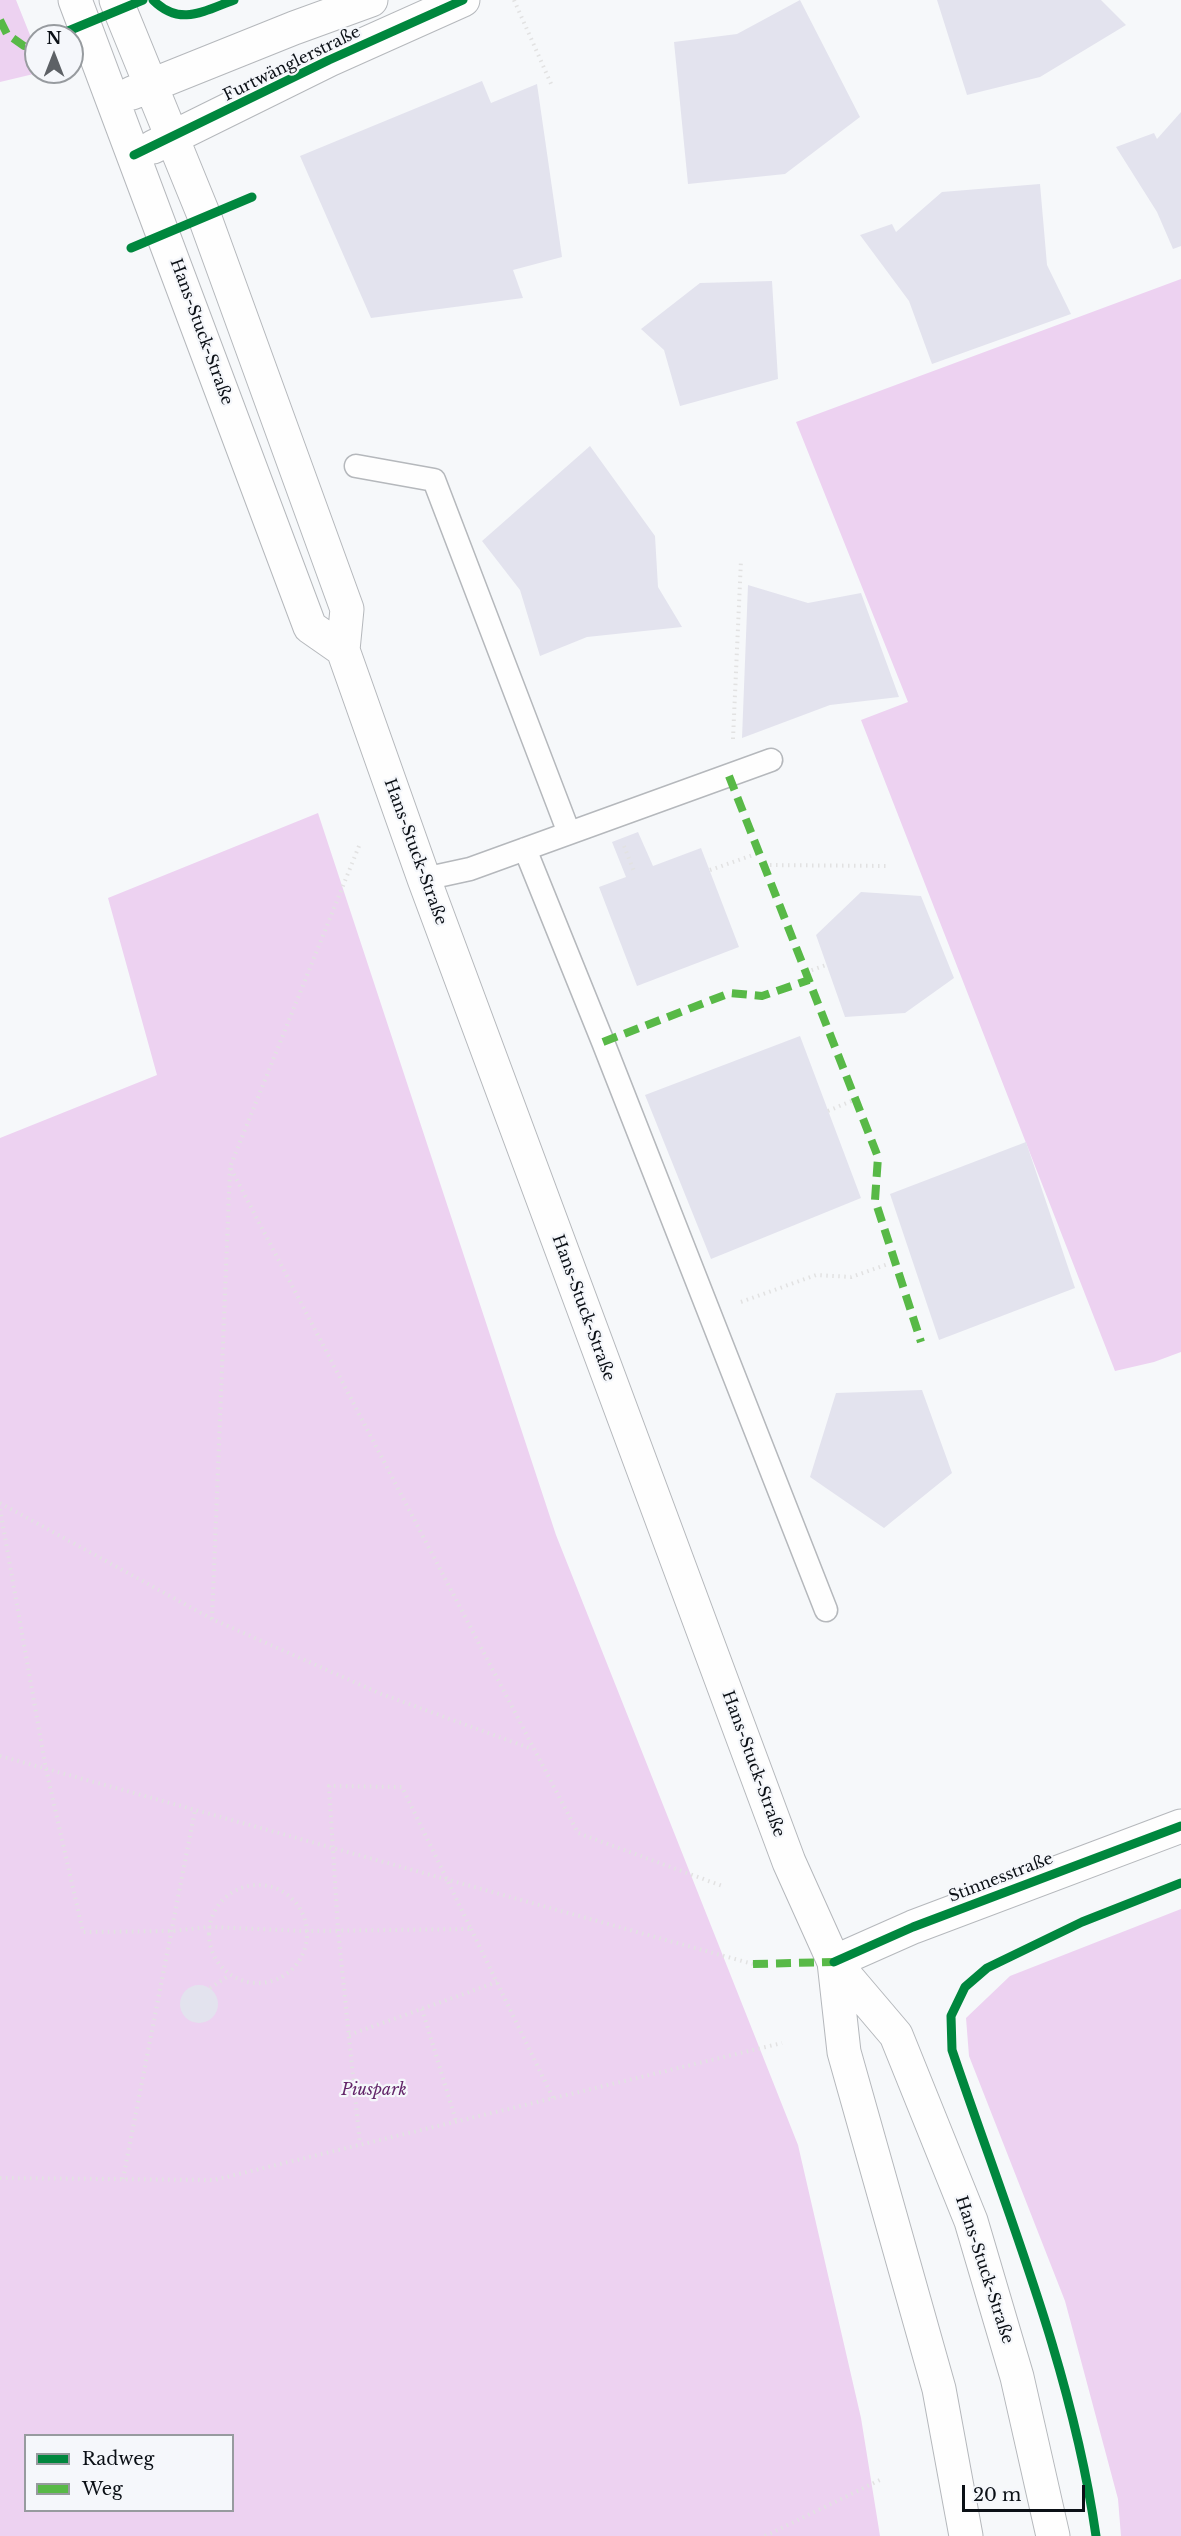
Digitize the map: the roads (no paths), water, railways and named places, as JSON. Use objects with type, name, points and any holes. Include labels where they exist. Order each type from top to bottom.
[{"type":"main road","name":"Hans-Stuck-Straße","points":[[75,0],[310,627],[343,650]]},
{"type":"main road","name":"Hans-Stuck-Straße","points":[[116,0],[205,218],[347,609],[343,650],[424,879],[789,1862],[834,1962],[896,2035],[971,2221],[1017,2377],[1053,2536]]},
{"type":"main road","name":"Furtwänglerstraße","points":[[113,101],[294,28],[371,0]]},
{"type":"main road","name":"Furtwänglerstraße","points":[[134,156],[286,81],[463,0]]},
{"type":"main road","name":"Stinnesstraße","points":[[834,1962],[914,1927],[1181,1826]]},
{"type":"main road","name":"Hans-Stuck-Straße","points":[[834,1962],[844,2052],[939,2389],[966,2536]]},
{"type":"lane","points":[[356,466],[434,480],[569,833]]},
{"type":"lane","points":[[424,879],[470,869],[771,760]]},
{"type":"lane","points":[[525,849],[826,1611]]},
{"type":"park label","name":"Piuspark","points":[[374,2090]]}]
